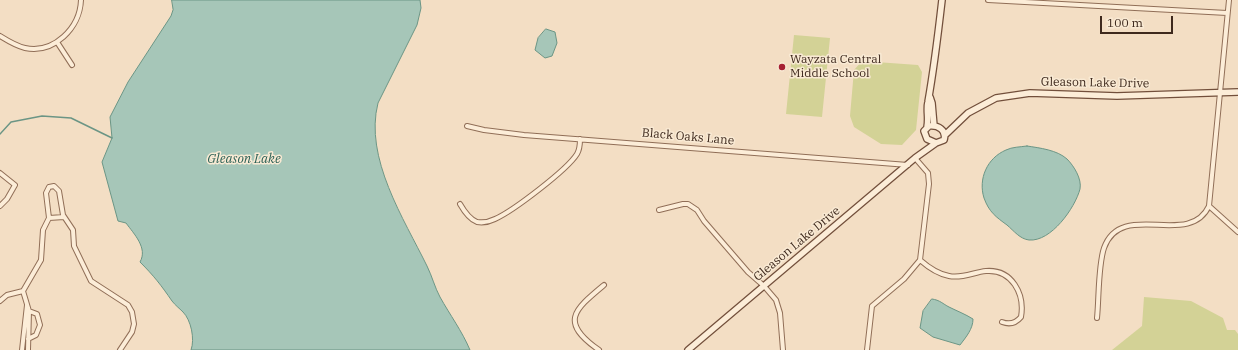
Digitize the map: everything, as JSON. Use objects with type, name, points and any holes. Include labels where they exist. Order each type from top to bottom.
[{"type":"main road","points":[[927,127],[934,126],[944,133],[944,140],[936,143],[927,139],[924,132],[929,119],[927,103],[930,97],[936,61],[942,0]]},
{"type":"main road","name":"Gleason Lake Drive","points":[[944,133],[968,113],[996,98],[1025,94],[1117,96],[1238,92]]},
{"type":"main road","points":[[930,97],[934,126]]},
{"type":"main road","name":"Gleason Lake Drive","points":[[920,154],[927,139]]},
{"type":"main road","name":"Gleason Lake Drive","points":[[688,350],[915,158],[936,143]]},
{"type":"street","points":[[1,38],[26,48],[45,47],[57,42],[69,32],[76,20],[81,0]]},
{"type":"street","points":[[988,0],[1227,13]]},
{"type":"street","points":[[1097,318],[1102,257],[1106,242],[1112,235],[1124,227],[1132,224],[1186,224],[1201,218],[1208,206],[1212,182],[1229,0]]},
{"type":"street","points":[[57,42],[72,65]]},
{"type":"street","name":"Black Oaks Lane","points":[[467,126],[484,130],[580,139],[908,165]]},
{"type":"street","points":[[460,204],[465,213],[476,222],[487,222],[496,219],[520,203],[561,170],[580,150],[580,139]]},
{"type":"street","points":[[866,350],[872,306],[904,278],[920,260],[929,184],[928,173],[915,158]]},
{"type":"street","points":[[0,173],[15,185],[7,199],[0,206]]},
{"type":"street","points":[[0,301],[7,295],[23,291],[41,260],[43,230],[49,218],[46,190],[51,186],[57,188],[59,191],[62,213],[73,230],[74,246],[91,281],[128,305],[132,312],[134,324],[132,332],[120,350]]},
{"type":"street","points":[[658,210],[683,204],[693,206],[750,275],[764,286],[778,306],[783,350]]},
{"type":"street","points":[[1208,206],[1238,232]]},
{"type":"street","points":[[49,218],[64,217]]},
{"type":"street","points":[[920,260],[935,270],[949,276],[961,276],[987,271],[996,272],[1011,279],[1020,292],[1022,300],[1021,317],[1015,323],[1010,324],[1002,322]]},
{"type":"street","points":[[599,350],[580,335],[575,320],[578,308],[581,304],[604,285]]},
{"type":"street","points":[[23,291],[29,311],[28,350]]},
{"type":"street","points":[[22,350],[25,310],[27,304]]},
{"type":"street","points":[[28,339],[36,335],[40,325],[37,314],[29,311]]},
{"type":"shaded area","points":[[794,35],[830,38],[822,117],[786,114]]},
{"type":"shaded area","points":[[862,61],[918,65],[922,72],[916,130],[902,145],[881,144],[854,127],[850,116],[854,70]]},
{"type":"shaded area","points":[[1144,297],[1191,301],[1223,318],[1227,330],[1235,330],[1238,334],[1238,350],[1112,350],[1142,326]]},
{"type":"water","name":"Gleason Lake","points":[[172,0],[420,0],[421,8],[417,25],[378,103],[375,124],[377,145],[381,166],[398,208],[427,266],[438,293],[470,350],[191,350],[193,341],[190,325],[186,315],[173,302],[140,262],[142,252],[139,241],[126,223],[118,221],[102,162],[112,138],[110,117],[128,82],[171,16],[173,10]]},
{"type":"water","points":[[546,29],[555,32],[557,43],[552,56],[545,58],[535,50],[538,38]]},
{"type":"water","points":[[1027,146],[1048,150],[1063,156],[1075,169],[1080,181],[1080,189],[1077,197],[1061,222],[1046,236],[1029,240],[1017,234],[996,217],[986,203],[982,191],[983,177],[989,164],[994,158],[1008,149]]},
{"type":"water","points":[[932,299],[939,301],[973,319],[973,323],[967,336],[960,345],[933,337],[920,328],[923,311]]},
{"type":"waterway","points":[[0,134],[11,122],[42,116],[71,118],[112,138]]},
{"type":"place","name":"Wayzata Central Middle School","points":[[782,67]]}]
